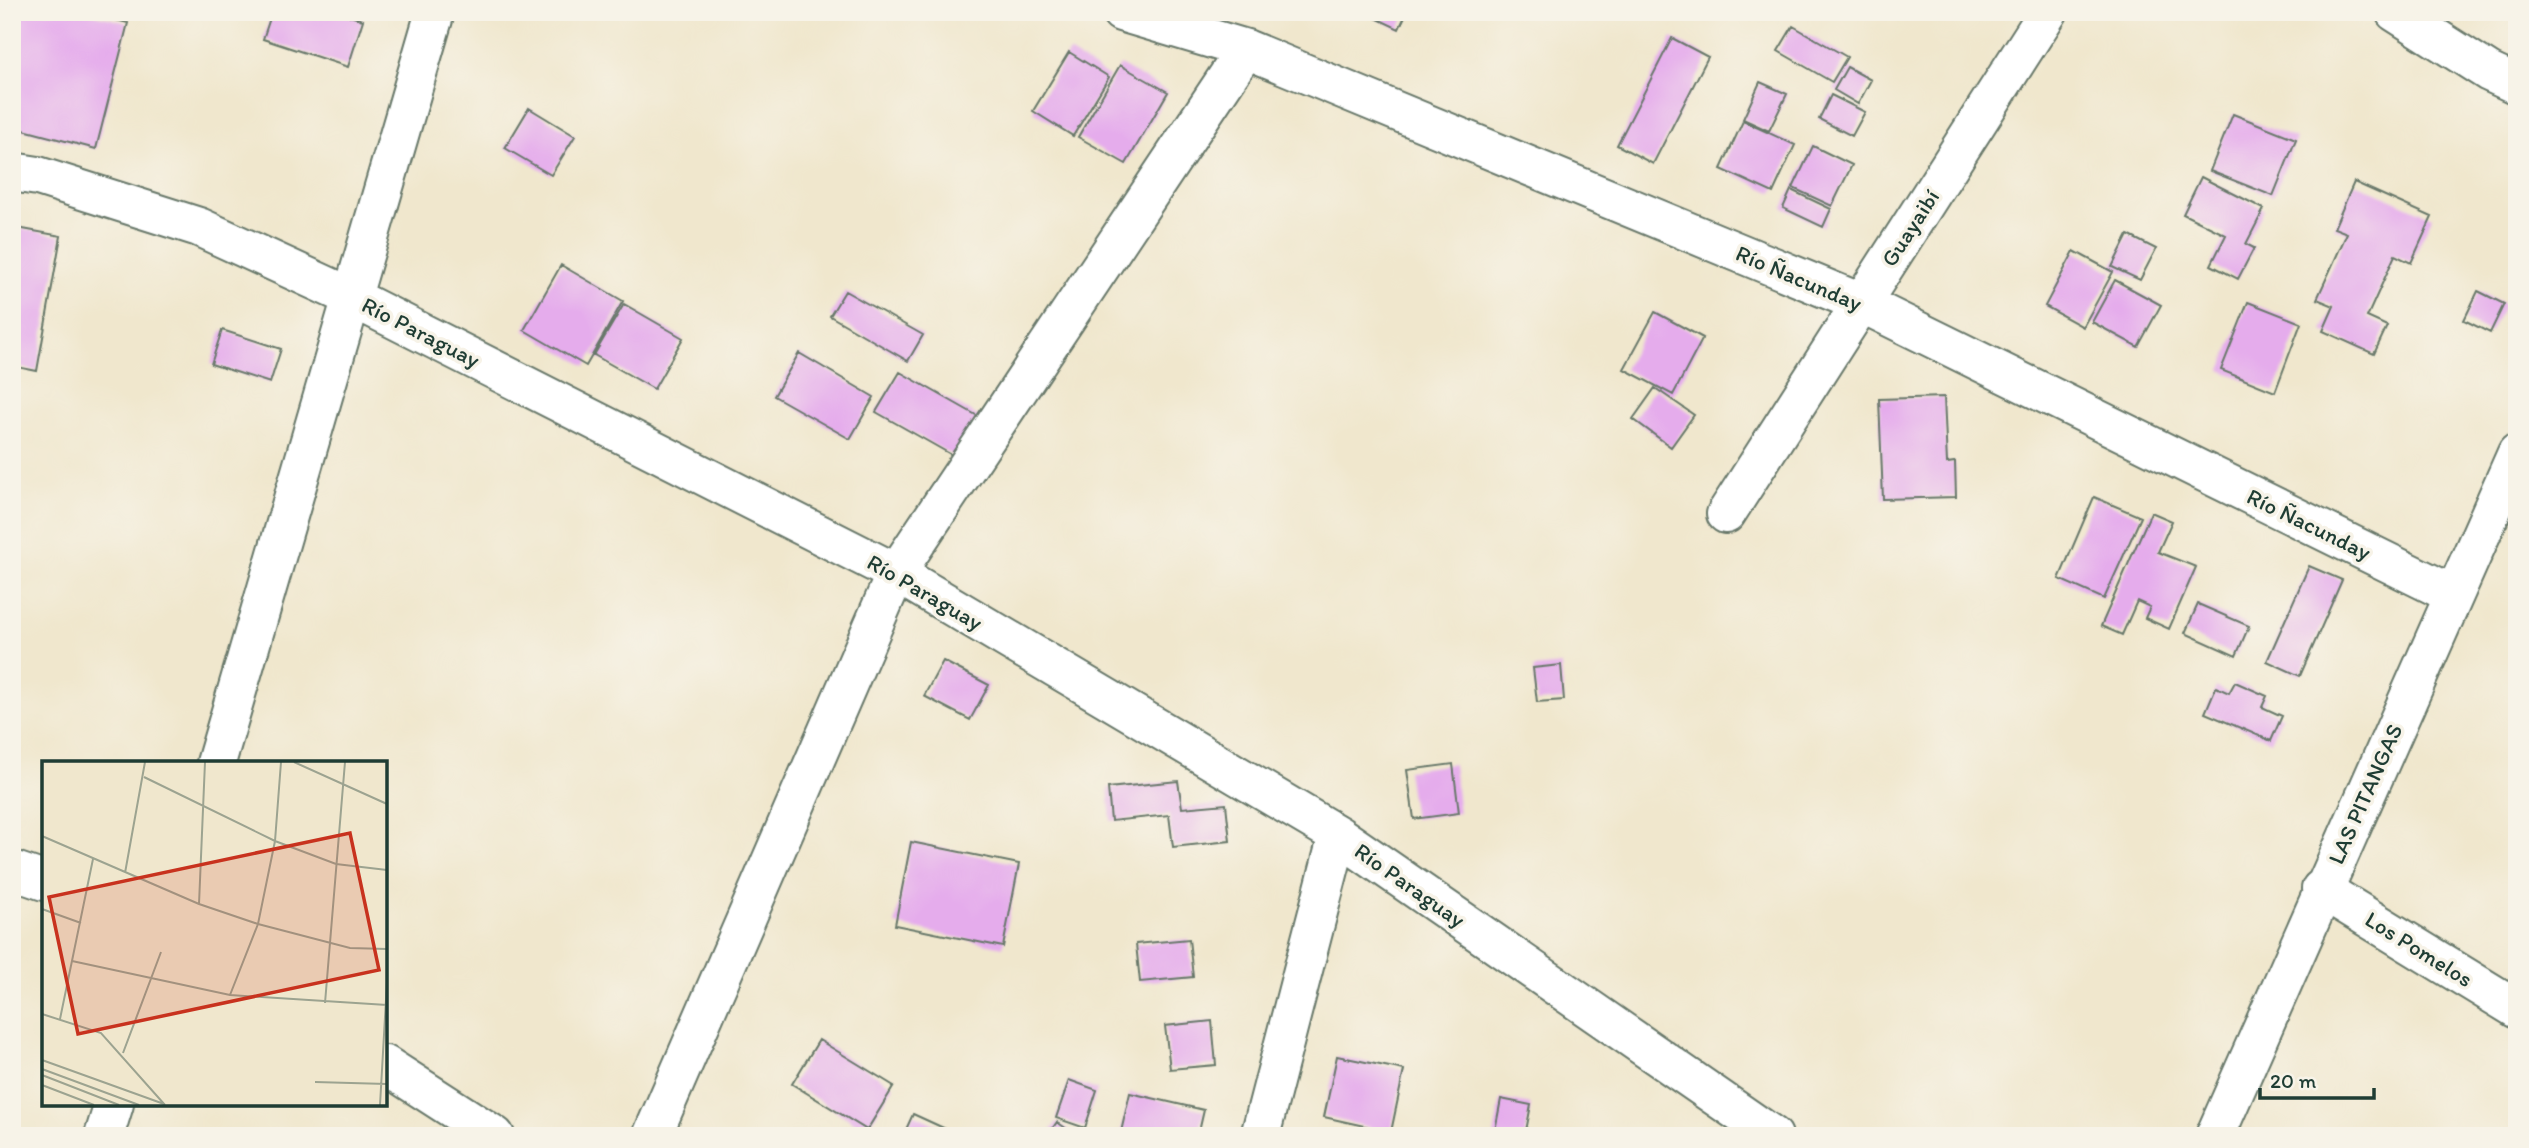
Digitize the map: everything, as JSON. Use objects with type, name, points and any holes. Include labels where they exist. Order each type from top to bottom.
[{"type":"street","points":[[217,761],[349,296],[435,12]]},
{"type":"street","name":"Río Ñacunday","points":[[1121,12],[1246,49],[1861,303],[2454,595]]},
{"type":"street","name":"Guayaibí","points":[[1726,514],[2048,12]]},
{"type":"street","points":[[2395,12],[2489,72],[2517,85]]},
{"type":"street","points":[[652,1136],[896,573],[1246,49]]},
{"type":"street","name":"Río Paraguay","points":[[12,172],[63,183],[199,227],[349,296],[896,573],[1338,835],[1773,1136]]},
{"type":"street","name":"LAS PITANGAS","points":[[2215,1136],[2321,889],[2517,453]]},
{"type":"street","points":[[1260,1136],[1338,835]]},
{"type":"street","points":[[12,870],[42,880]]},
{"type":"street","name":"Los Pomelos","points":[[2321,889],[2517,1009]]},
{"type":"street","points":[[387,1066],[495,1136]]},
{"type":"street","points":[[104,1136],[113,1106]]},
{"type":"building","points":[[18,12],[85,12],[128,23],[96,149],[12,127],[12,36]]},
{"type":"building","points":[[272,12],[337,12],[363,20],[348,67],[263,39]]},
{"type":"building","points":[[1363,12],[1407,12],[1399,29]]},
{"type":"building","points":[[1793,26],[1847,57],[1832,82],[1778,51]]},
{"type":"building","points":[[1672,38],[1708,57],[1653,164],[1617,145]]},
{"type":"building","points":[[1069,52],[1109,77],[1073,136],[1033,111]]},
{"type":"building","points":[[1120,65],[1168,92],[1126,164],[1078,137]]},
{"type":"building","points":[[1847,67],[1871,80],[1858,104],[1834,90]]},
{"type":"building","points":[[1760,82],[1787,94],[1769,131],[1743,119]]},
{"type":"building","points":[[1831,95],[1865,112],[1852,136],[1819,119]]},
{"type":"building","points":[[529,108],[575,136],[551,175],[505,148]]},
{"type":"building","points":[[2233,114],[2296,139],[2273,196],[2210,171]]},
{"type":"building","points":[[1743,121],[1795,145],[1773,193],[1721,169]]},
{"type":"building","points":[[1813,146],[1852,165],[1832,206],[1793,188]]},
{"type":"building","points":[[2201,177],[2264,209],[2246,244],[2254,248],[2238,279],[2211,265],[2226,235],[2183,214]]},
{"type":"building","points":[[2354,182],[2432,217],[2411,263],[2395,255],[2367,317],[2387,326],[2374,354],[2323,331],[2334,306],[2317,299],[2347,233],[2334,228]]},
{"type":"building","points":[[1791,190],[1831,209],[1823,227],[1783,208]]},
{"type":"building","points":[[12,227],[61,236],[37,371],[12,366]]},
{"type":"building","points":[[2128,235],[2156,249],[2140,280],[2112,267]]},
{"type":"building","points":[[2074,251],[2113,272],[2083,327],[2045,306]]},
{"type":"building","points":[[561,265],[623,301],[586,366],[524,330]]},
{"type":"building","points":[[2115,280],[2161,305],[2138,347],[2092,322]]},
{"type":"building","points":[[845,291],[923,335],[908,361],[830,316]]},
{"type":"building","points":[[2478,291],[2504,304],[2490,333],[2464,320]]},
{"type":"building","points":[[2248,302],[2301,323],[2275,392],[2221,370]]},
{"type":"building","points":[[624,304],[683,338],[654,389],[594,355]]},
{"type":"building","points":[[1655,312],[1703,338],[1673,395],[1624,369]]},
{"type":"building","points":[[222,330],[281,349],[270,383],[211,364]]},
{"type":"building","points":[[799,353],[874,397],[850,439],[774,396]]},
{"type":"building","points":[[900,372],[983,419],[959,459],[876,412]]},
{"type":"building","points":[[1655,388],[1694,415],[1671,447],[1633,419]]},
{"type":"building","points":[[1944,397],[1947,463],[1955,462],[1956,497],[1883,499],[1879,399]]},
{"type":"building","points":[[2094,497],[2141,517],[2104,599],[2059,579]]},
{"type":"building","points":[[2151,512],[2172,521],[2158,552],[2196,567],[2169,629],[2145,618],[2150,607],[2137,601],[2122,635],[2101,626]]},
{"type":"building","points":[[2309,566],[2342,580],[2300,676],[2267,661]]},
{"type":"building","points":[[2198,604],[2249,626],[2236,656],[2185,633]]},
{"type":"building","points":[[943,661],[989,685],[970,720],[924,696]]},
{"type":"building","points":[[1561,665],[1564,700],[1537,702],[1533,668]]},
{"type":"building","points":[[2235,682],[2267,696],[2262,707],[2282,716],[2271,741],[2205,713],[2216,687],[2229,693]]},
{"type":"building","points":[[1453,764],[1459,813],[1414,819],[1407,770]]},
{"type":"building","points":[[1178,781],[1182,808],[1226,804],[1230,841],[1173,847],[1169,815],[1111,821],[1108,788]]},
{"type":"building","points":[[911,842],[1019,864],[1003,947],[895,925]]},
{"type":"building","points":[[1189,939],[1193,977],[1140,982],[1136,944]]},
{"type":"building","points":[[1212,1021],[1216,1065],[1170,1069],[1165,1026]]},
{"type":"building","points":[[819,1040],[894,1086],[867,1130],[792,1084]]},
{"type":"building","points":[[1337,1056],[1404,1070],[1391,1132],[1324,1117]]},
{"type":"building","points":[[1069,1080],[1097,1090],[1085,1128],[1056,1118]]},
{"type":"building","points":[[1130,1093],[1204,1110],[1198,1136],[1120,1136]]},
{"type":"building","points":[[1501,1099],[1531,1105],[1525,1136],[1494,1136]]},
{"type":"building","points":[[913,1114],[961,1136],[903,1136]]},
{"type":"building","points":[[1057,1122],[1077,1136],[1047,1136]]}]
